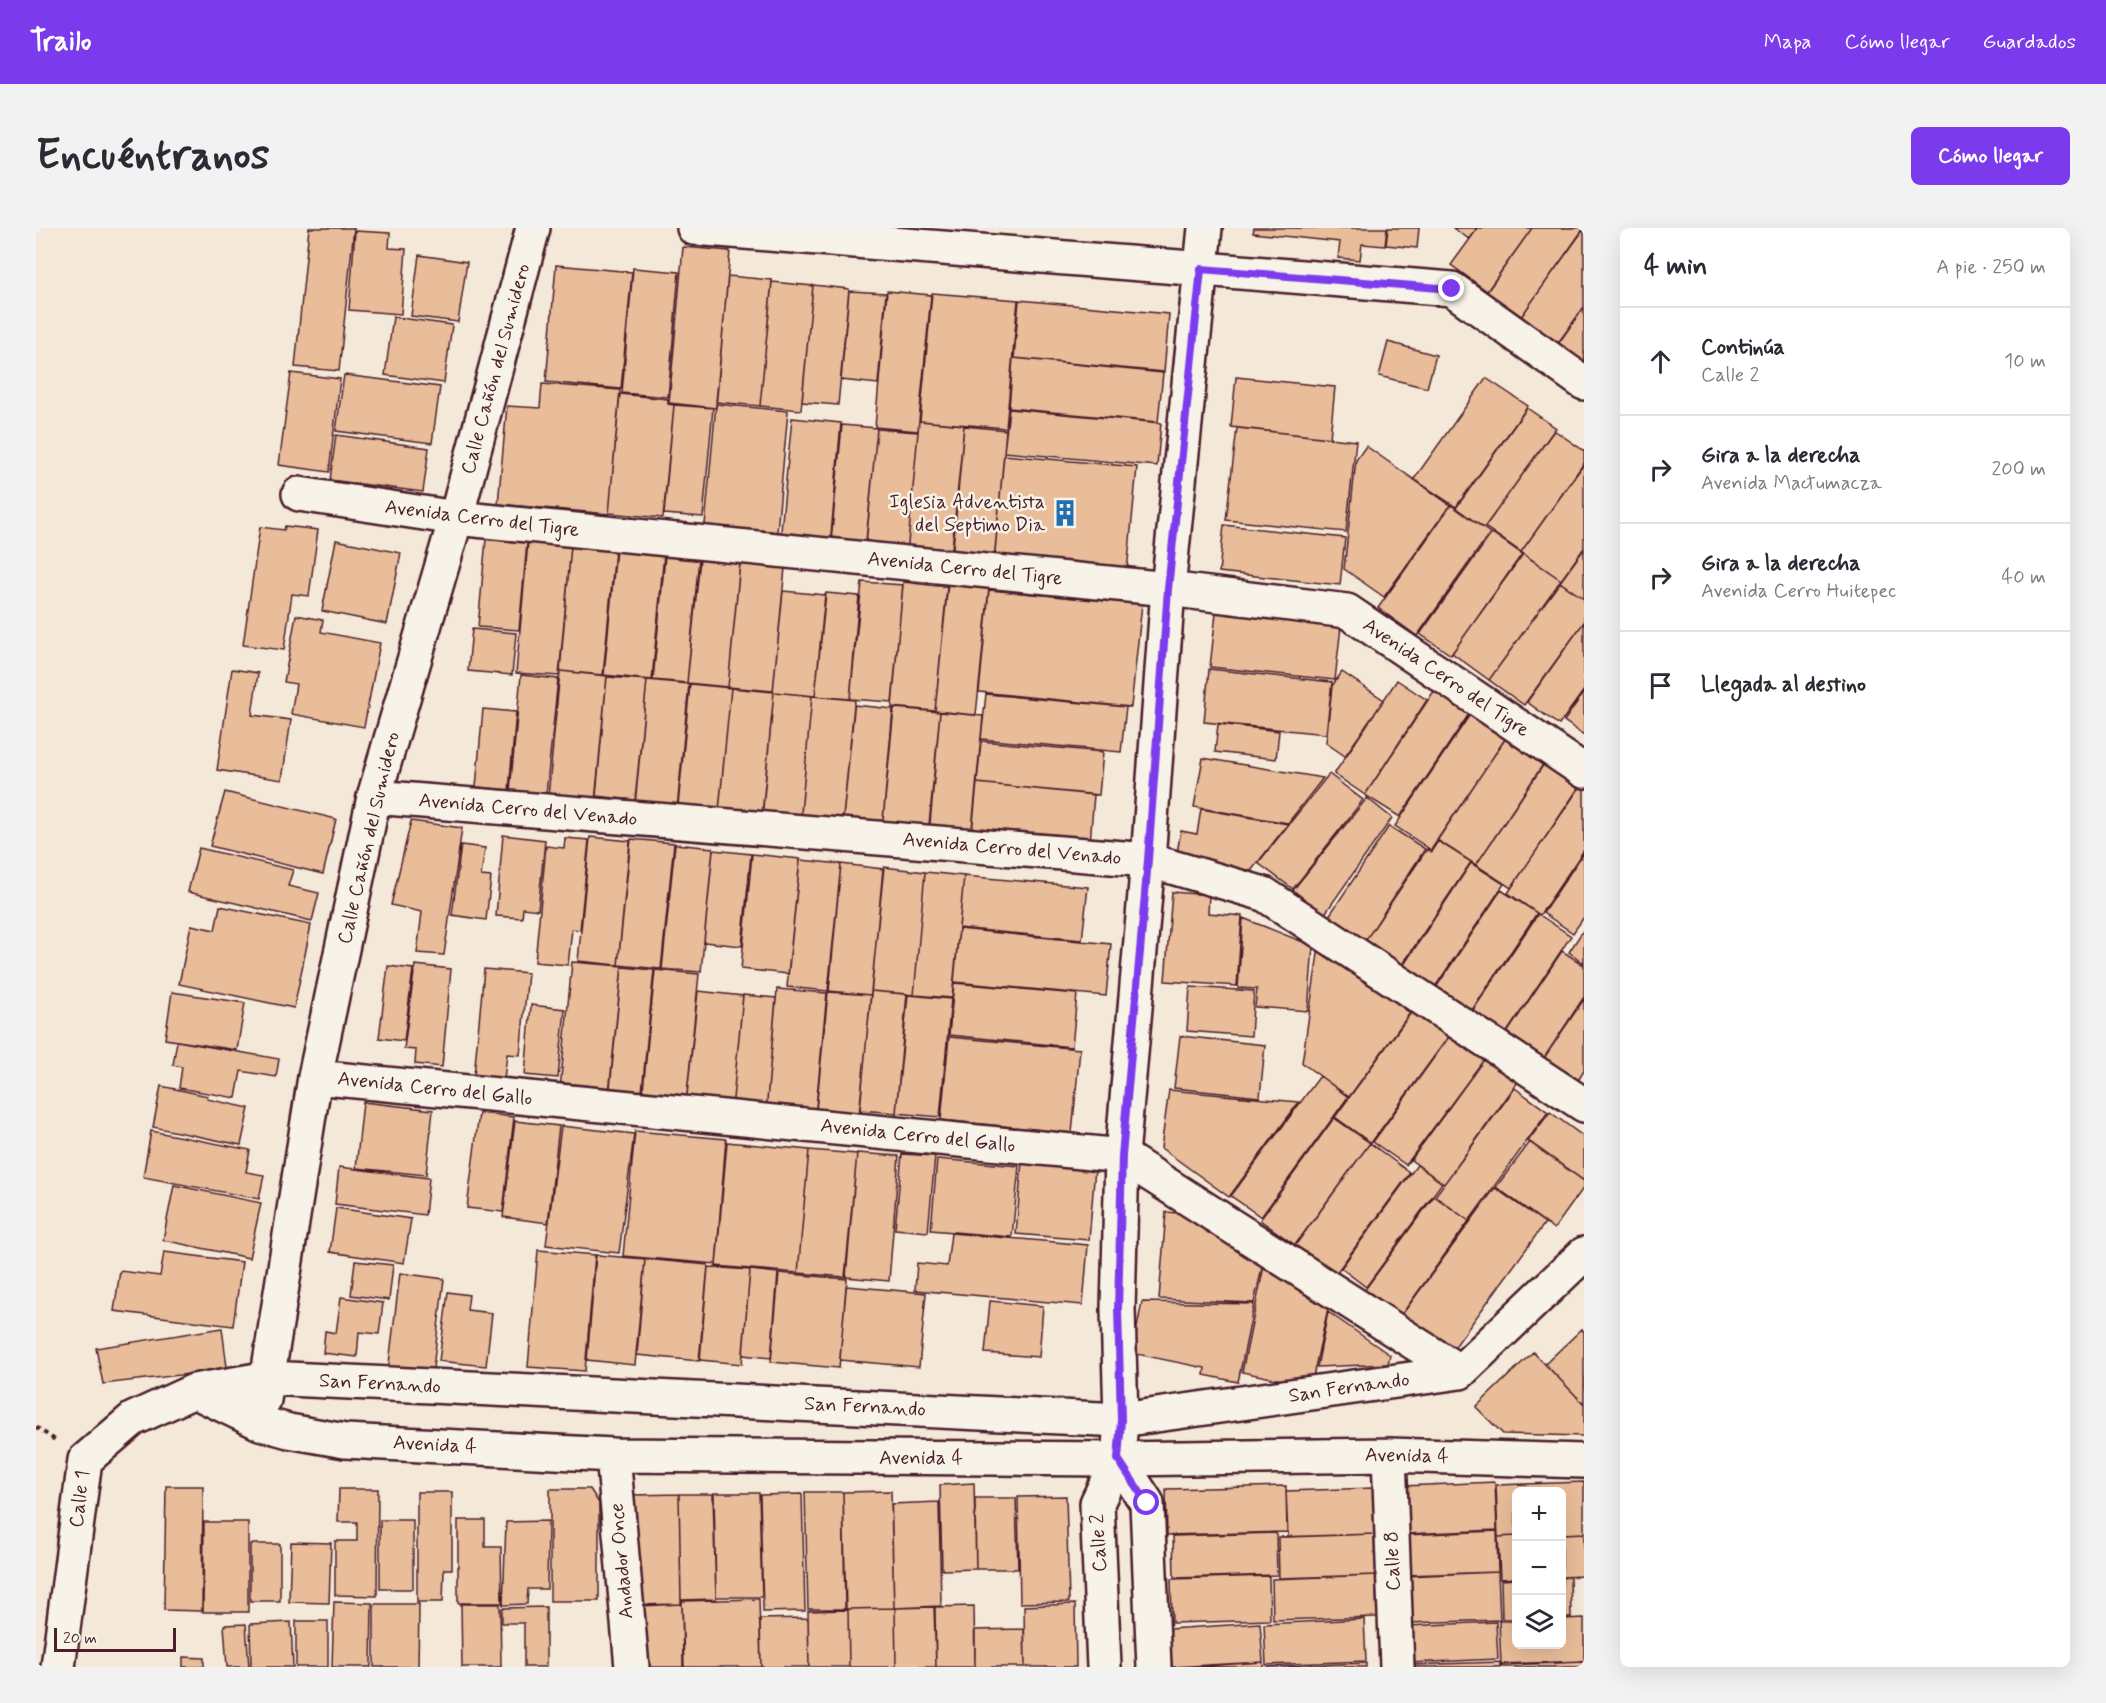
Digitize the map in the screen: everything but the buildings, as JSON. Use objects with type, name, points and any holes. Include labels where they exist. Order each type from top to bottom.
[{"type":"street","name":"Calle Cañón del Sumidero","points":[[260,1423],[315,1077],[374,797],[456,518],[533,228]]},
{"type":"street","points":[[694,228],[1452,289],[1584,382]]},
{"type":"street","points":[[1154,1667],[1147,1503],[1118,1459],[1121,1420],[1118,1309],[1122,1156],[1148,860],[1168,589],[1205,228]]},
{"type":"street","name":"Avenida Cerro del Tigre","points":[[299,494],[456,518],[1168,589],[1347,611],[1584,771]]},
{"type":"street","name":"Avenida Cerro del Venado","points":[[374,797],[1148,860],[1264,894],[1584,1105]]},
{"type":"street","name":"Avenida Cerro del Gallo","points":[[315,1077],[1122,1156],[1460,1372]]},
{"type":"street","points":[[1460,1372],[1584,1254]]},
{"type":"street","name":"San Fernando","points":[[268,1378],[1121,1420],[1460,1372]]},
{"type":"street","name":"Calle 1","points":[[58,1667],[85,1460],[133,1419],[194,1391],[268,1378]]},
{"type":"street","points":[[194,1391],[260,1423]]},
{"type":"street","name":"Avenida 4","points":[[260,1423],[289,1431],[345,1441],[613,1455],[1118,1459],[1389,1455],[1584,1461]]},
{"type":"street","name":"Andador Once","points":[[613,1455],[632,1667]]},
{"type":"street","name":"Calle 8","points":[[1389,1455],[1397,1667]]},
{"type":"street","name":"Calle 2","points":[[1104,1667],[1097,1503],[1118,1459]]},
{"type":"place","name":"Iglesia Adventista del Septimo Dia","points":[[1065,513]]},
{"type":"route","points":[[1147,1503],[1118,1459],[1121,1420],[1118,1309],[1122,1156],[1148,860],[1168,589],[1201,269],[1452,289]]}]
